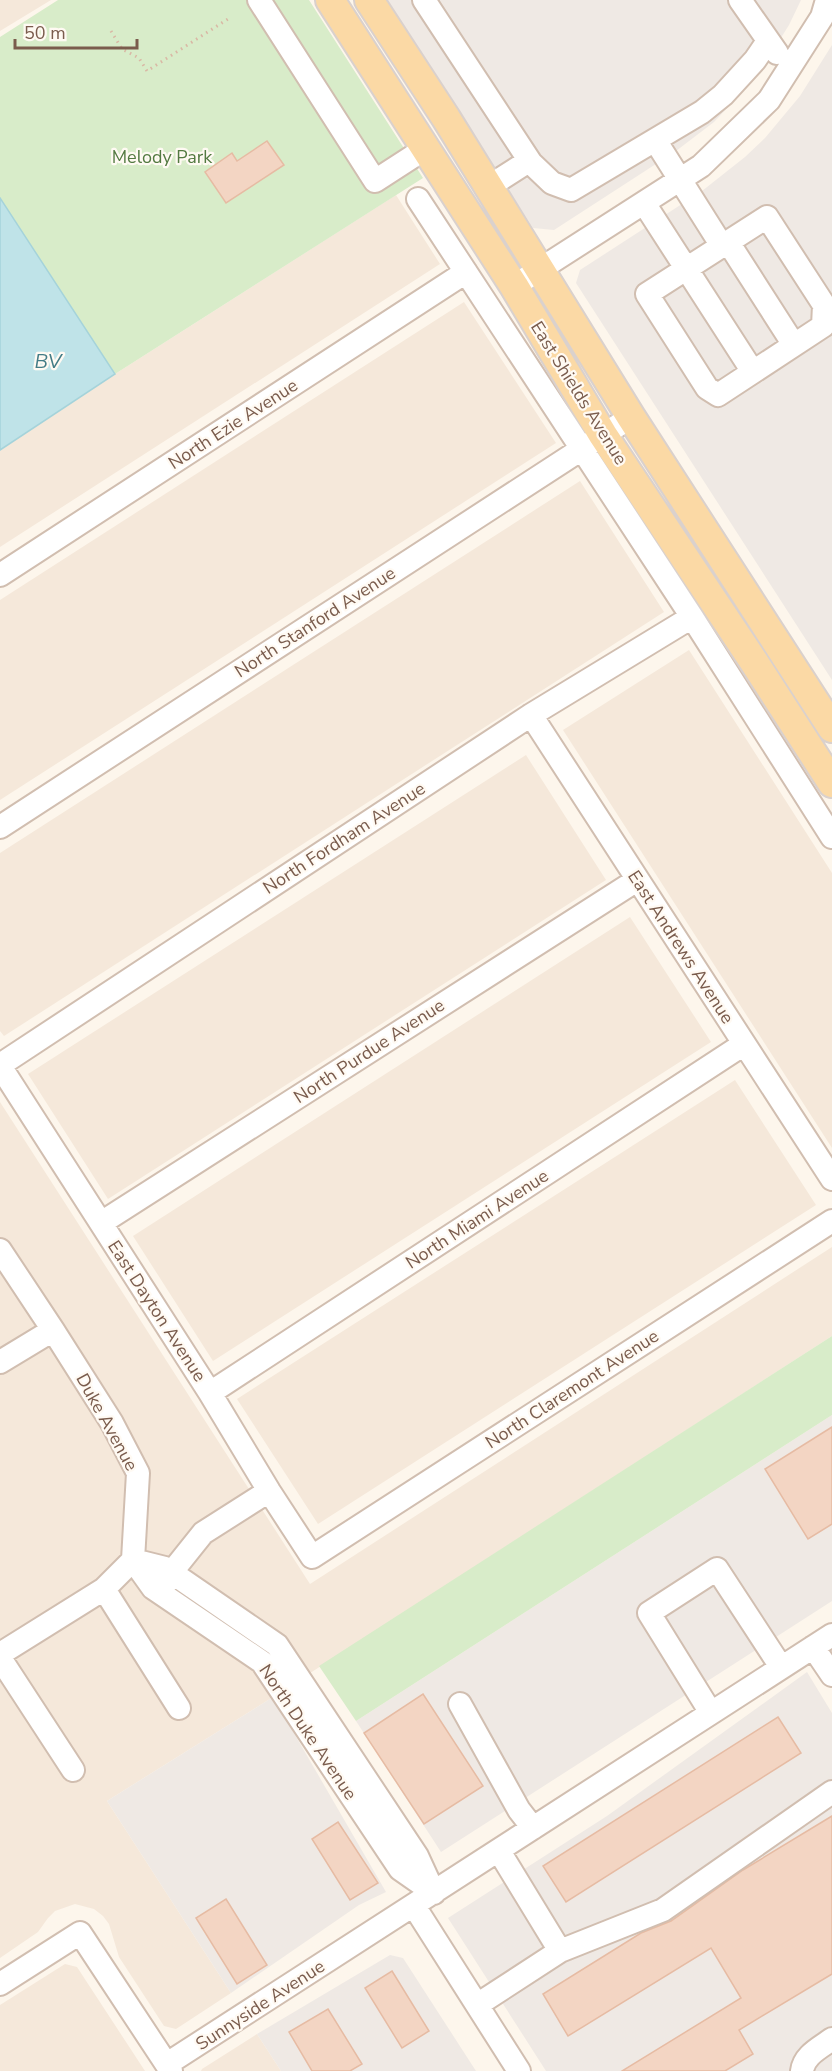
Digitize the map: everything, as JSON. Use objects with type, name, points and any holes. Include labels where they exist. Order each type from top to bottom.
[{"type":"main road","name":"East Shields Avenue","points":[[330,0],[514,286],[592,442],[754,662],[832,783]]},
{"type":"main road","points":[[352,0],[367,23],[411,65]]},
{"type":"main road","name":"East Shields Avenue","points":[[369,0],[631,417],[832,728]]},
{"type":"street","points":[[259,0],[375,181],[426,148]]},
{"type":"street","points":[[424,0],[531,163],[552,183],[571,190],[702,112],[723,95],[756,60],[768,41]]},
{"type":"street","points":[[740,0],[768,41],[790,66]]},
{"type":"street","points":[[514,286],[701,166],[769,100],[822,17],[827,0]]},
{"type":"street","points":[[655,140],[679,180],[794,345]]},
{"type":"street","points":[[488,187],[524,164],[531,163]]},
{"type":"street","name":"East Shields Avenue","points":[[418,199],[466,272],[592,442],[692,617],[832,837]]},
{"type":"street","points":[[644,203],[753,372]]},
{"type":"street","points":[[767,217],[824,305],[824,326],[718,395],[707,387],[647,294],[688,268],[767,217]]},
{"type":"street","name":"North Ezie Avenue","points":[[0,575],[466,272]]},
{"type":"street","name":"North Stanford Avenue","points":[[0,827],[631,417]]},
{"type":"street","name":"North Fordham Avenue","points":[[0,1066],[531,715],[692,617]]},
{"type":"street","name":"East Andrews Avenue","points":[[531,715],[832,1179]]},
{"type":"street","name":"North Purdue Avenue","points":[[101,1223],[637,880]]},
{"type":"street","name":"North Miami Avenue","points":[[210,1393],[744,1044]]},
{"type":"street","name":"East Dayton Avenue","points":[[0,1066],[210,1393],[312,1557]]},
{"type":"street","name":"North Claremont Avenue","points":[[312,1557],[832,1221]]},
{"type":"street","name":"Duke Avenue","points":[[0,1250],[112,1423],[138,1473],[134,1560]]},
{"type":"street","points":[[0,1362],[53,1330]]},
{"type":"street","points":[[166,1583],[203,1533],[269,1491]]},
{"type":"street","points":[[73,1770],[0,1656],[104,1589],[134,1560]]},
{"type":"street","name":"North Duke Avenue","points":[[134,1560],[153,1588],[166,1583],[277,1645],[417,1856],[434,1893]]},
{"type":"street","points":[[711,1713],[649,1613],[717,1569],[781,1667]]},
{"type":"street","points":[[104,1589],[179,1708]]},
{"type":"street","points":[[519,2071],[414,1906],[823,1641],[832,1675]]},
{"type":"street","points":[[460,1704],[519,1810],[533,1828]]},
{"type":"street","points":[[477,2005],[560,1951],[663,1910],[832,1792]]},
{"type":"street","points":[[498,1851],[560,1951]]},
{"type":"street","name":"Sunnyside Avenue","points":[[0,1984],[80,1933],[169,2068],[414,1906]]},
{"type":"street","points":[[802,2071],[808,2055],[832,2039]]},
{"type":"path","points":[[111,31],[122,49],[139,58],[147,71],[231,17]]},
{"type":"shaded area","points":[[0,0],[51,0],[0,31]]},
{"type":"shaded area","points":[[387,0],[801,0],[789,25],[762,68],[714,122],[676,151],[554,230],[533,228]]},
{"type":"shaded area","points":[[832,45],[832,680],[576,283],[580,270],[702,191],[745,157],[765,138],[800,96]]},
{"type":"shaded area","points":[[396,195],[440,264],[0,547],[0,450]]},
{"type":"shaded area","points":[[464,302],[556,443],[0,800],[0,600]]},
{"type":"shaded area","points":[[580,481],[664,612],[4,1036],[0,1031],[0,853]]},
{"type":"shaded area","points":[[689,650],[832,873],[832,1148],[563,730]]},
{"type":"shaded area","points":[[526,755],[606,880],[108,1199],[28,1074]]},
{"type":"shaded area","points":[[630,917],[711,1042],[213,1361],[133,1236]]},
{"type":"shaded area","points":[[735,1080],[816,1205],[318,1524],[237,1399]]},
{"type":"shaded area","points":[[0,1102],[310,1584],[832,1247],[832,1336],[273,1697],[107,1801],[231,1993],[176,2029],[164,2026],[119,1957],[109,1924],[94,1909],[75,1904],[55,1911],[38,1932],[0,1958]]},
{"type":"shaded area","points":[[832,1415],[832,1601],[441,1852],[356,1721]]},
{"type":"shaded area","points":[[807,1672],[832,1713],[832,2071],[546,2071],[448,1918],[607,1816]]},
{"type":"shaded area","points":[[273,1697],[386,1892],[359,1905],[231,1993],[107,1801]]},
{"type":"shaded area","points":[[390,1955],[403,1958],[476,2071],[281,2071],[257,2034]]},
{"type":"shaded area","points":[[65,1964],[77,1967],[145,2071],[0,2071],[0,2005]]},
{"type":"shaded area","points":[[257,2034],[281,2071],[201,2071],[202,2069]]},
{"type":"green space","name":"Melody Park","points":[[58,0],[309,0],[423,178],[115,374],[0,198],[0,37]]},
{"type":"green space","points":[[832,1336],[832,1415],[356,1721],[319,1666]]},
{"type":"water","name":"BV","points":[[0,198],[115,374],[0,450]]},
{"type":"building","points":[[267,141],[284,165],[226,203],[205,172],[232,153],[237,161]]},
{"type":"building","points":[[832,1427],[832,1524],[808,1539],[765,1469]]},
{"type":"building","points":[[423,1694],[483,1786],[424,1824],[364,1733]]},
{"type":"building","points":[[778,1717],[801,1753],[566,1902],[543,1866]]},
{"type":"building","points":[[832,1816],[832,1974],[739,2030],[753,2054],[725,2071],[622,2071],[741,1998],[711,1948],[568,2036],[543,1994],[641,1933],[671,1921],[743,1870]]},
{"type":"building","points":[[338,1822],[378,1883],[350,1900],[312,1839]]},
{"type":"building","points":[[226,1899],[267,1965],[237,1984],[196,1918]]},
{"type":"building","points":[[392,1971],[429,2031],[402,2048],[365,1988]]},
{"type":"building","points":[[328,2009],[362,2064],[350,2071],[312,2071],[289,2032]]}]
